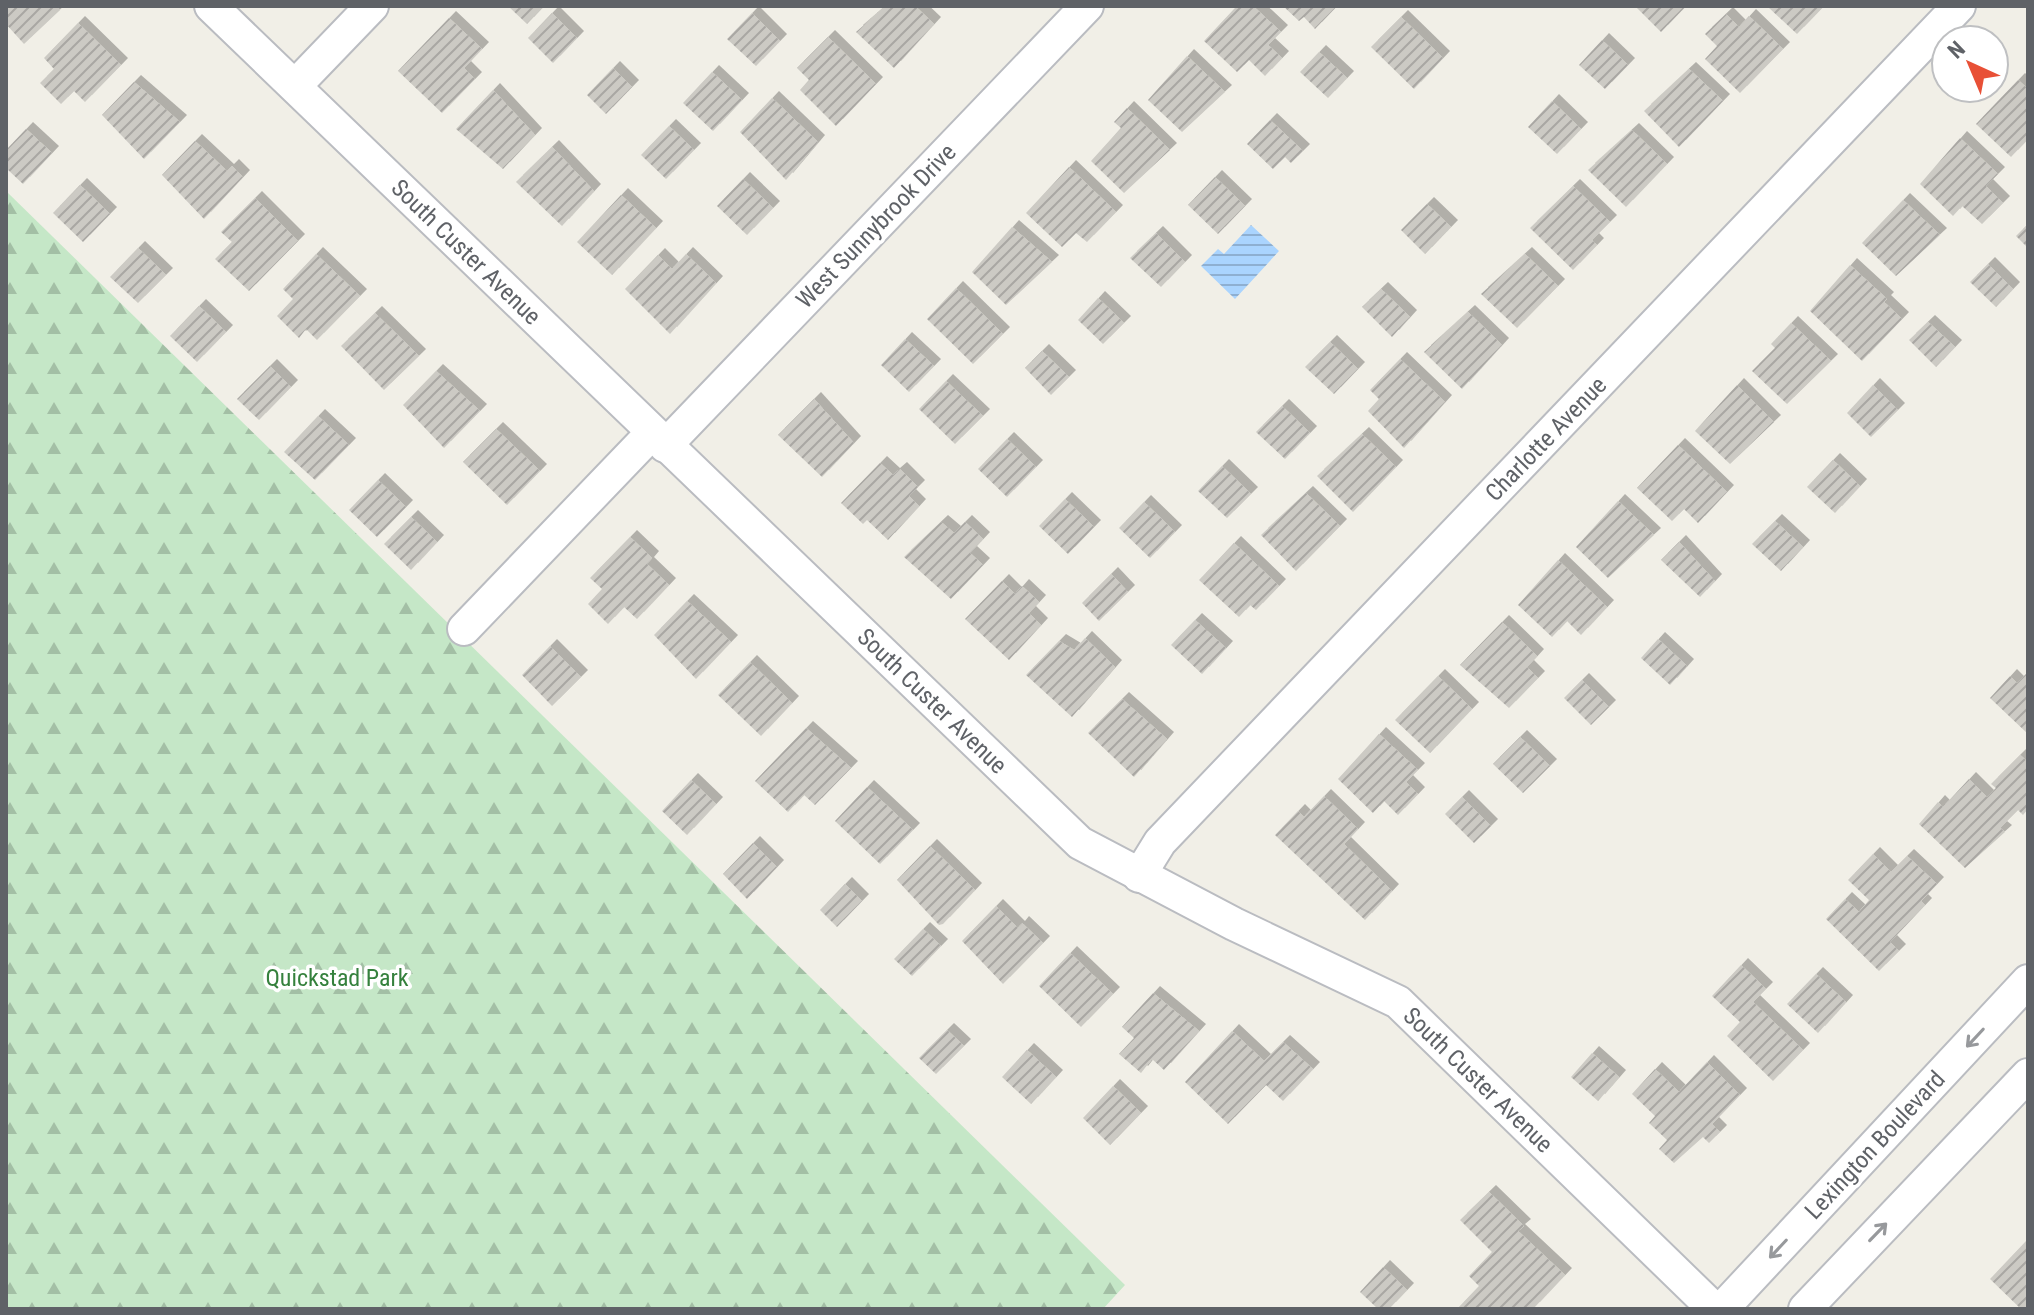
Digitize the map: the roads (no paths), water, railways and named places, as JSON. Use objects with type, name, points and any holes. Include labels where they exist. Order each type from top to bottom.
[{"type":"street","name":"South Custer Avenue","points":[[211,6],[1080,843],[1139,876],[1398,1002],[1714,1309]]},
{"type":"street","points":[[295,86],[372,6]]},
{"type":"street","name":"West Sunnybrook Drive","points":[[464,629],[658,439],[1087,6]]},
{"type":"street","name":"Charlotte Avenue","points":[[1139,876],[1160,842],[1959,6]]},
{"type":"street","name":"Lexington Boulevard","points":[[1722,1309],[2028,981]]},
{"type":"street","points":[[1805,1309],[2028,1075]]},
{"type":"water","points":[[1251,225],[1279,251],[1235,299],[1201,266],[1218,249],[1224,254]]},
{"type":"park label","name":"Quickstad Park","points":[[337,978]]}]
